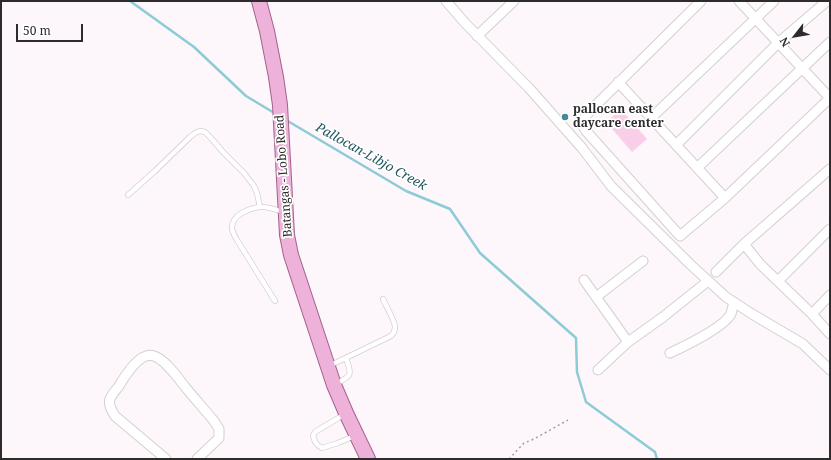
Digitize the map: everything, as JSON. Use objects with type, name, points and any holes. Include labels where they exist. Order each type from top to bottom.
[{"type":"main road","name":"Batangas - Lobo Road","points":[[258,1],[267,30],[280,105],[286,234],[291,255],[327,367],[346,413],[368,459]]},
{"type":"street","points":[[446,1],[477,36],[529,88],[582,148],[611,186],[708,281],[726,297],[803,344],[830,370]]},
{"type":"street","points":[[477,36],[514,1]]},
{"type":"street","points":[[701,1],[618,82],[582,121],[583,127],[680,236],[724,198],[830,98],[739,1]]},
{"type":"street","points":[[651,118],[774,1]]},
{"type":"street","points":[[676,145],[778,43],[827,1]]},
{"type":"street","points":[[697,168],[830,42]]},
{"type":"street","points":[[618,82],[724,198]]},
{"type":"street","points":[[716,272],[744,244],[830,169]]},
{"type":"street","points":[[778,281],[830,229]]},
{"type":"street","points":[[744,244],[760,264],[812,314],[830,334]]},
{"type":"street","points":[[596,297],[643,260]]},
{"type":"street","points":[[584,280],[628,342]]},
{"type":"street","points":[[598,370],[628,342],[663,317],[708,281]]},
{"type":"street","points":[[812,314],[830,295]]},
{"type":"street","points":[[670,353],[696,340],[723,323],[731,314],[734,302]]},
{"type":"street","points":[[166,459],[115,416],[110,405],[110,399],[130,369],[143,357],[148,355],[153,355],[160,358],[170,368],[214,421],[218,429],[219,438],[197,459]]},
{"type":"lane","points":[[128,195],[190,137],[200,131],[205,132],[222,152],[249,179],[258,193],[260,207]]},
{"type":"lane","points":[[275,301],[232,230],[233,223],[244,211],[260,207],[286,212]]},
{"type":"lane","points":[[327,367],[391,336],[394,333],[395,324],[383,299]]},
{"type":"lane","points":[[334,385],[350,375],[346,358]]},
{"type":"lane","points":[[346,413],[315,432],[313,436],[315,443],[322,448],[356,435]]},
{"type":"path","points":[[510,459],[524,443],[568,420]]},
{"type":"shaded area","points":[[621,109],[647,139],[632,152],[606,122]]},
{"type":"waterway","name":"Pallocan-Libjo Creek","points":[[130,1],[194,47],[246,96],[276,114]]},
{"type":"waterway","name":"Pallocan-Libjo Creek","points":[[286,120],[406,191],[450,209],[480,253],[576,338],[577,372],[586,402],[655,452],[657,459]]},
{"type":"place","name":"pallocan east daycare center","points":[[565,117]]}]
